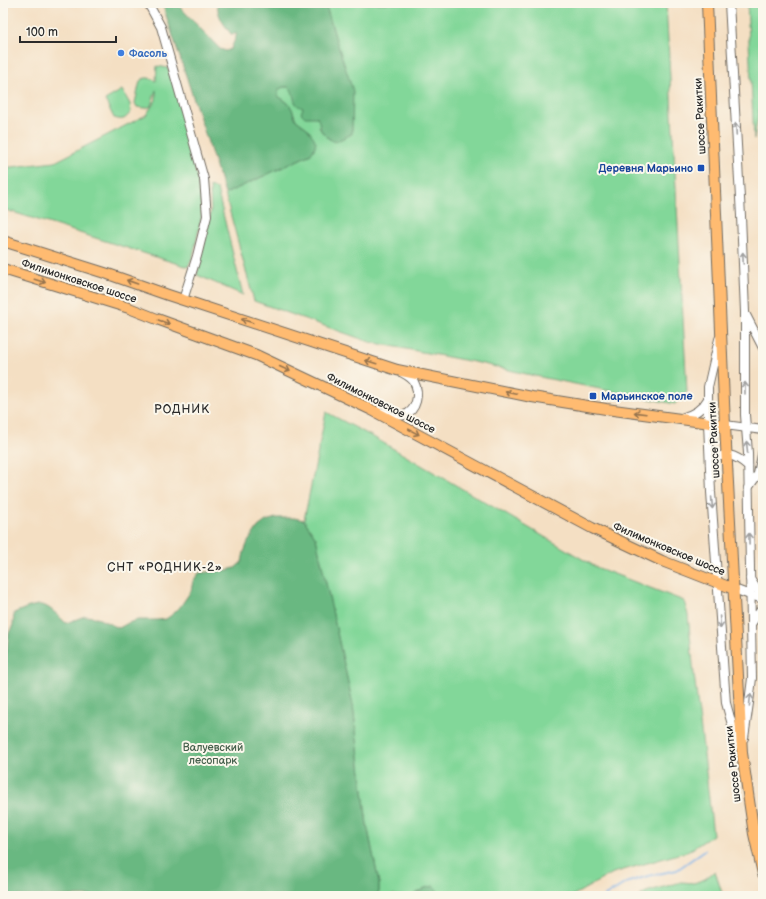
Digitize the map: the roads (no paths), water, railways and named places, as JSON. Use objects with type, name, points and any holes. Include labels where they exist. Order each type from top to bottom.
[{"type":"main road","name":"шоссе Ракитки","points":[[707,3],[725,425],[742,753],[754,834],[763,874]]},
{"type":"main road","name":"Филимонковское шоссе","points":[[3,241],[108,274],[397,370],[532,397],[606,409],[725,425]]},
{"type":"main road","name":"Филимонковское шоссе","points":[[3,269],[129,308],[256,355],[372,410],[589,526],[662,561],[734,589]]},
{"type":"street","points":[[148,3],[161,27],[204,179],[207,216],[197,256],[183,300]]},
{"type":"street","points":[[729,3],[741,208],[745,312],[745,415],[748,453],[752,678],[742,753]]},
{"type":"street","points":[[745,312],[763,348]]},
{"type":"street","points":[[722,328],[708,387],[711,492],[726,704],[742,753]]},
{"type":"street","points":[[372,410],[397,416],[405,414],[413,409],[417,392],[414,382],[409,376],[397,370]]},
{"type":"street","points":[[678,418],[690,416],[700,410],[708,398]]},
{"type":"street","name":"Филимонковское шоссе","points":[[725,425],[763,430]]},
{"type":"street","points":[[748,488],[758,474],[763,450]]},
{"type":"street","points":[[710,464],[718,456],[727,454],[738,458],[748,466]]},
{"type":"street","points":[[734,589],[742,587],[750,578]]},
{"type":"street","points":[[750,578],[763,596]]},
{"type":"street","points":[[734,589],[750,596],[763,599]]},
{"type":"street","points":[[751,624],[763,608]]},
{"type":"waterway","points":[[605,896],[626,883],[648,876],[677,870],[705,850]]},
{"type":"place","name":"Фасоль","points":[[121,53]]},
{"type":"place","name":"Деревня Марьино","points":[[701,168]]},
{"type":"place","name":"Марьинское поле","points":[[593,396]]},
{"type":"district","name":"РОДНИК","points":[[182,409]]},
{"type":"district","name":"СНТ «РОДНИК-2»","points":[[165,567]]},
{"type":"park label","name":"Валуевский лесопарк","points":[[213,753]]}]
